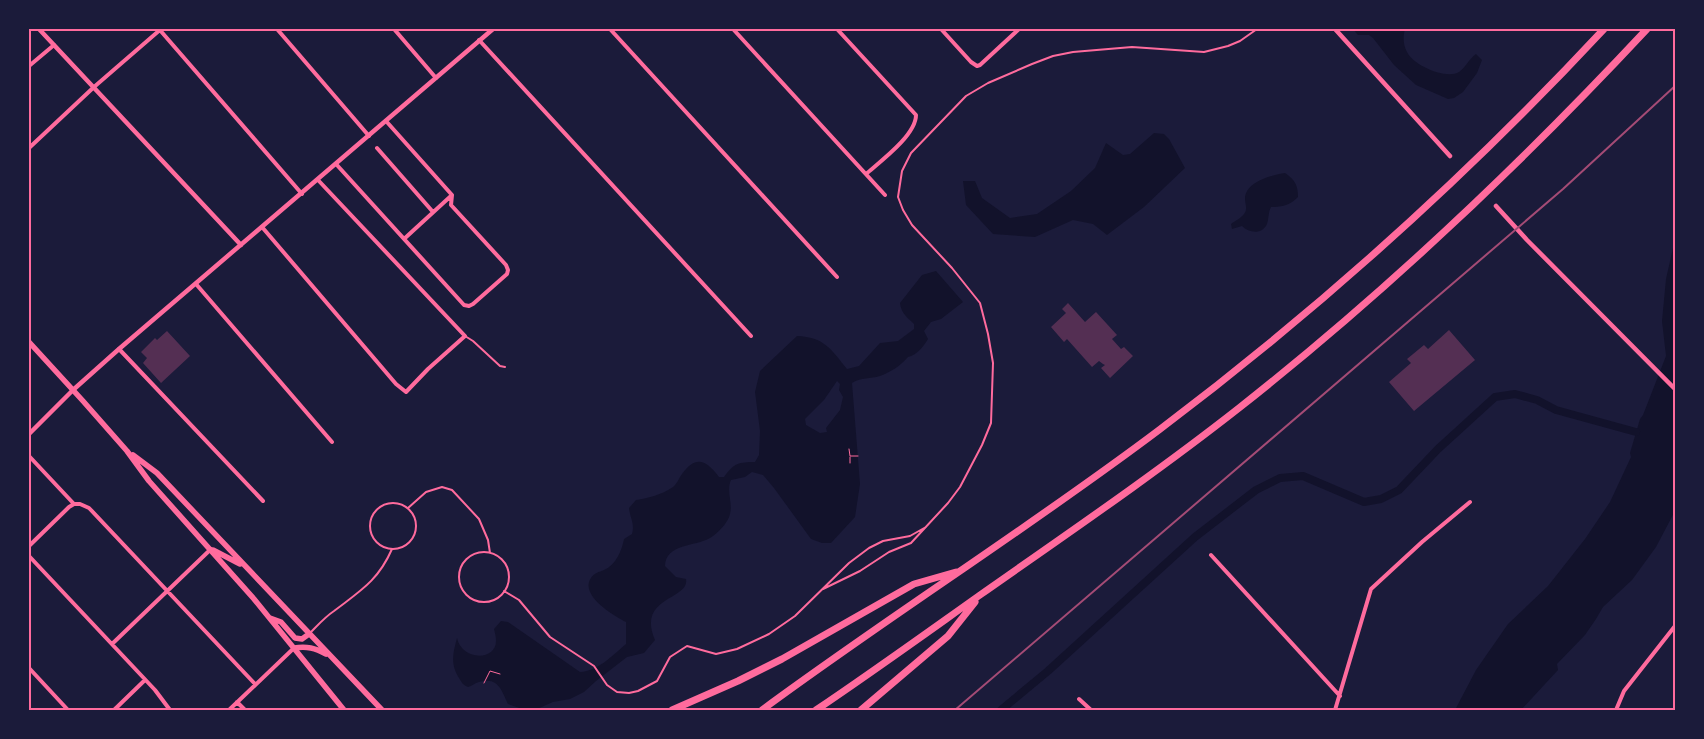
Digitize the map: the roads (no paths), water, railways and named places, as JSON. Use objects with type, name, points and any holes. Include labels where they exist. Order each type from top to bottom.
[{"type":"highway","points":[[762,710],[1097,476],[1218,384],[1328,293],[1445,187],[1604,29]]},
{"type":"highway","points":[[816,710],[1112,504],[1239,408],[1363,304],[1467,211],[1572,108],[1647,29]]},
{"type":"highway","points":[[672,710],[782,659],[914,584],[961,570]]},
{"type":"highway","points":[[861,710],[948,636],[980,596]]},
{"type":"main road","points":[[29,342],[127,451],[149,482],[211,549],[270,618],[344,710]]},
{"type":"main road","points":[[127,451],[157,473],[382,710]]},
{"type":"main road","points":[[211,549],[246,568]]},
{"type":"main road","points":[[270,618],[281,622],[295,638],[302,639],[309,634]]},
{"type":"main road","points":[[294,648],[304,646],[316,649],[332,658]]},
{"type":"street","points":[[39,29],[241,245]]},
{"type":"street","points":[[29,148],[160,29],[302,194]]},
{"type":"street","points":[[277,29],[369,136]]},
{"type":"street","points":[[394,29],[436,78]]},
{"type":"street","points":[[29,434],[73,390],[119,349],[493,29]]},
{"type":"street","points":[[610,29],[837,277]]},
{"type":"street","points":[[732,29],[885,195]]},
{"type":"street","points":[[837,29],[916,115],[916,121],[911,131],[866,174]]},
{"type":"street","points":[[941,29],[976,66],[980,65],[1019,29]]},
{"type":"street","points":[[1335,29],[1450,156]]},
{"type":"street","points":[[479,40],[750,336]]},
{"type":"street","points":[[29,66],[54,45]]},
{"type":"street","points":[[336,164],[464,305],[469,306],[473,304],[507,274],[506,265],[451,205],[452,195],[386,121]]},
{"type":"street","points":[[377,148],[433,212]]},
{"type":"street","points":[[262,228],[396,384],[406,392],[428,369],[465,336],[318,180]]},
{"type":"street","points":[[404,239],[452,195]]},
{"type":"street","points":[[1496,206],[1527,240],[1675,389]]},
{"type":"street","points":[[196,284],[332,442]]},
{"type":"street","points":[[119,349],[263,501]]},
{"type":"street","points":[[29,456],[74,504]]},
{"type":"street","points":[[1335,710],[1371,589],[1422,542],[1470,502]]},
{"type":"street","points":[[29,546],[74,504],[80,504],[89,508],[256,684]]},
{"type":"street","points":[[112,644],[211,549]]},
{"type":"street","points":[[1211,555],[1340,696]]},
{"type":"street","points":[[29,556],[145,680],[170,710]]},
{"type":"street","points":[[1616,710],[1624,691],[1675,626]]},
{"type":"street","points":[[229,710],[294,648]]},
{"type":"street","points":[[29,668],[68,710]]},
{"type":"street","points":[[114,710],[145,680]]},
{"type":"street","points":[[1079,699],[1091,710]]},
{"type":"street","points":[[237,702],[244,710]]},
{"type":"lane","points":[[824,589],[860,571],[889,552],[911,543],[929,525],[960,487],[970,470],[991,423],[993,363],[980,304],[952,268],[912,225],[898,197],[902,171],[911,153],[966,96],[988,83],[1053,56],[1073,52],[1132,47],[1204,52],[1240,41],[1257,29]]},
{"type":"lane","points":[[465,336],[500,366],[504,367]]},
{"type":"lane","points":[[408,508],[426,492],[442,487],[452,490],[479,519],[488,540],[490,552]]},
{"type":"lane","points":[[388,503],[395,503],[408,508],[416,520],[415,534],[406,545],[392,549],[378,543],[370,530],[372,516],[381,506],[388,503]]},
{"type":"lane","points":[[504,591],[519,600],[550,637],[594,666],[607,685],[617,692],[628,693],[638,691],[657,681],[670,657],[676,651],[686,646],[716,654],[737,649],[769,634],[795,616],[849,563],[868,548],[883,541],[910,536],[929,525]]},
{"type":"lane","points":[[309,634],[332,612],[356,595],[374,578],[387,561],[392,549]]},
{"type":"lane","points":[[490,552],[504,561],[508,568],[509,578],[504,591],[498,597],[491,600],[476,600],[468,596],[460,582],[462,565],[474,554],[490,552]]},
{"type":"waterway","points":[[1001,710],[1048,671],[1195,537],[1256,490],[1280,478],[1303,476],[1364,502],[1381,499],[1399,490],[1438,449],[1495,397],[1515,394],[1537,400],[1556,410],[1636,432]]},
{"type":"railway","points":[[955,710],[1563,189],[1675,86]]}]
